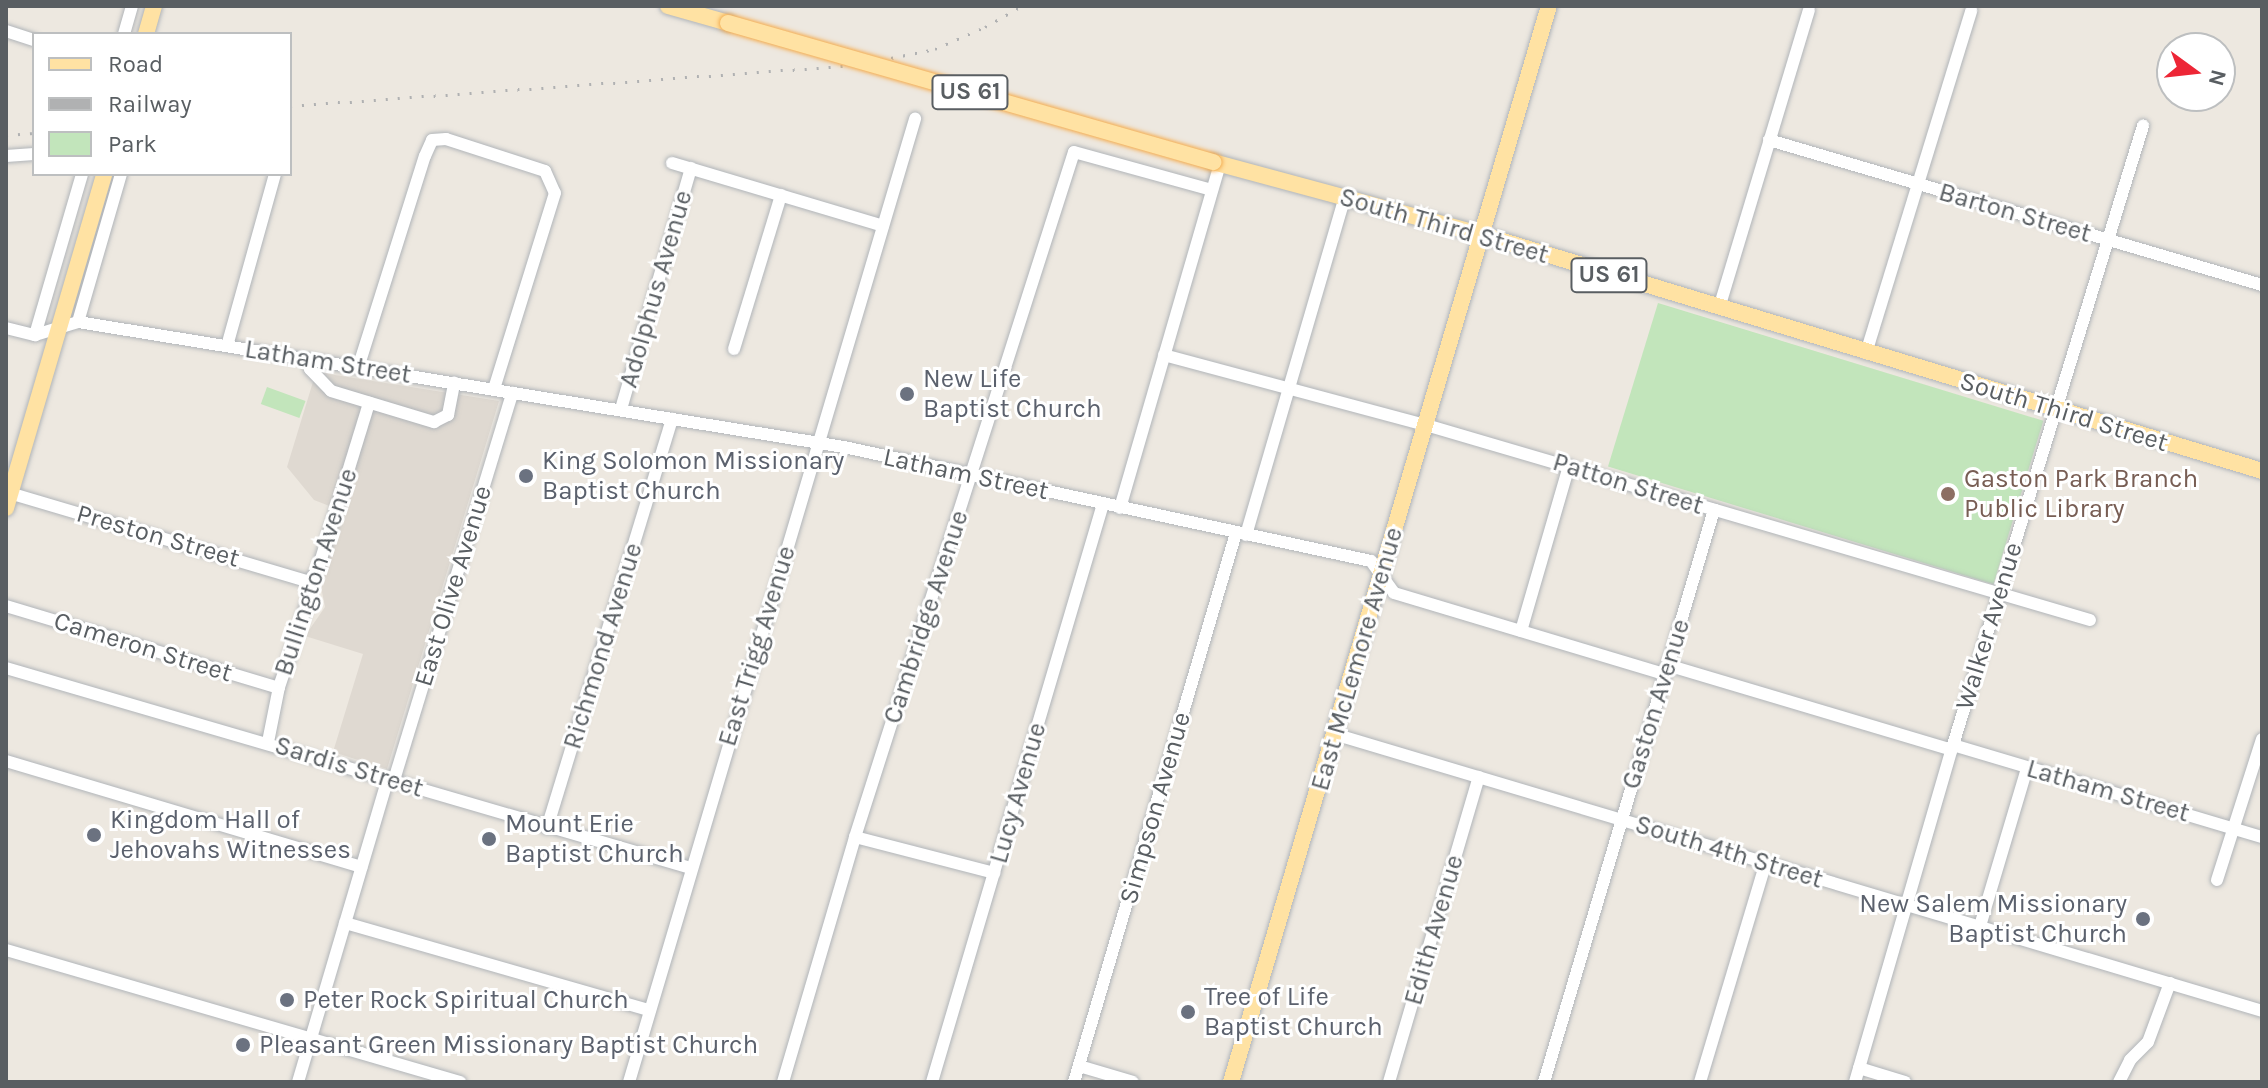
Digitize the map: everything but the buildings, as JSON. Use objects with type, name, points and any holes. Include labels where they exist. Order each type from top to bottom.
[{"type":"main road","points":[[147,32],[154,6]]},
{"type":"main road","name":"South Third Street","points":[[668,6],[1216,163],[1483,235],[2262,471]]},
{"type":"main road","points":[[1483,235],[1547,13]]},
{"type":"main road","points":[[7,498],[103,176]]},
{"type":"main road","name":"East McLemore Avenue","points":[[1231,1082],[1483,235]]},
{"type":"street","points":[[125,32],[132,6]]},
{"type":"street","points":[[1719,308],[1809,10]]},
{"type":"street","points":[[1866,353],[1971,11]]},
{"type":"street","points":[[6,31],[32,39]]},
{"type":"street","name":"East Trigg Avenue","points":[[629,1082],[915,119]]},
{"type":"street","name":"Walker Avenue","points":[[1855,1082],[1999,593],[2143,126]]},
{"type":"street","points":[[358,368],[432,140],[446,139],[545,171],[555,193],[494,389]]},
{"type":"street","name":"Barton Street","points":[[1769,140],[2262,285]]},
{"type":"street","name":"Cambridge Avenue","points":[[783,1082],[855,837],[1074,152],[1212,190]]},
{"type":"street","points":[[6,156],[32,154]]},
{"type":"street","points":[[672,163],[883,226]]},
{"type":"street","points":[[1120,508],[1212,190],[1216,163]]},
{"type":"street","name":"Adolphus Avenue","points":[[621,409],[691,168]]},
{"type":"street","points":[[35,335],[81,176]]},
{"type":"street","points":[[78,322],[120,176]]},
{"type":"street","points":[[227,346],[274,176]]},
{"type":"street","points":[[734,349],[781,195]]},
{"type":"street","name":"Simpson Avenue","points":[[1074,1082],[1241,534],[1289,389],[1345,197]]},
{"type":"street","name":"Latham Street","points":[[6,328],[35,335],[78,322],[621,409],[819,443],[1371,561],[1394,593],[1521,631],[1953,747],[2262,837]]},
{"type":"street","name":"Patton Street","points":[[1164,355],[1426,425],[2090,620]]},
{"type":"street","points":[[308,359],[310,369],[331,391],[440,422],[448,415],[454,383]]},
{"type":"street","name":"East Olive Avenue","points":[[298,1082],[362,867],[512,393]]},
{"type":"street","name":"Bullington Avenue","points":[[268,742],[279,688],[309,598],[309,582],[318,569],[369,403]]},
{"type":"street","name":"Richmond Avenue","points":[[547,828],[672,419]]},
{"type":"street","points":[[1521,631],[1569,466]]},
{"type":"street","name":"Preston Street","points":[[7,498],[309,582]]},
{"type":"street","name":"Lucy Avenue","points":[[932,1082],[1103,504]]},
{"type":"street","name":"Gaston Avenue","points":[[1544,1082],[1714,510]]},
{"type":"street","name":"Cameron Street","points":[[6,606],[279,688]]},
{"type":"street","name":"Sardis Street","points":[[6,668],[691,868]]},
{"type":"street","name":"South 4th Street","points":[[1334,734],[2262,1011]]},
{"type":"street","points":[[2217,880],[2262,739]]},
{"type":"street","points":[[6,761],[362,867]]},
{"type":"street","points":[[1980,926],[2027,768]]},
{"type":"street","name":"Edith Avenue","points":[[1389,1082],[1479,777]]},
{"type":"street","points":[[855,837],[994,873]]},
{"type":"street","points":[[1700,1082],[1765,865]]},
{"type":"street","points":[[345,923],[649,1010]]},
{"type":"street","points":[[6,950],[457,1082]]},
{"type":"street","points":[[2119,1082],[2130,1060],[2148,1042],[2170,983]]},
{"type":"street","points":[[1079,1066],[1133,1082]]},
{"type":"street","points":[[1859,1068],[1905,1082]]},
{"type":"shaded area","points":[[316,372],[499,401],[387,769],[333,752],[363,654],[305,636],[325,607],[319,577],[332,507],[314,500],[287,467]]},
{"type":"green space","points":[[1658,303],[2043,421],[1993,584],[1608,467]]},
{"type":"green space","points":[[267,387],[306,401],[299,418],[261,404]]},
{"type":"railway","points":[[292,106],[856,65],[935,49],[985,27],[1022,6]]},
{"type":"railway","points":[[6,135],[32,133]]},
{"type":"place","name":"New Life Baptist Church","points":[[907,394]]},
{"type":"place","name":"King Solomon Missionary Baptist Church","points":[[526,476]]},
{"type":"place","name":"Gaston Park Branch Public Library","points":[[1948,494]]},
{"type":"place","name":"Kingdom Hall of Jehovahs Witnesses","points":[[94,835]]},
{"type":"place","name":"Mount Erie Baptist Church","points":[[489,839]]},
{"type":"place","name":"New Salem Missionary Baptist Church","points":[[2143,919]]},
{"type":"place","name":"Peter Rock Spiritual Church","points":[[287,1000]]},
{"type":"place","name":"Tree of Life Baptist Church","points":[[1188,1012]]},
{"type":"place","name":"Pleasant Green Missionary Baptist Church","points":[[243,1045]]}]
